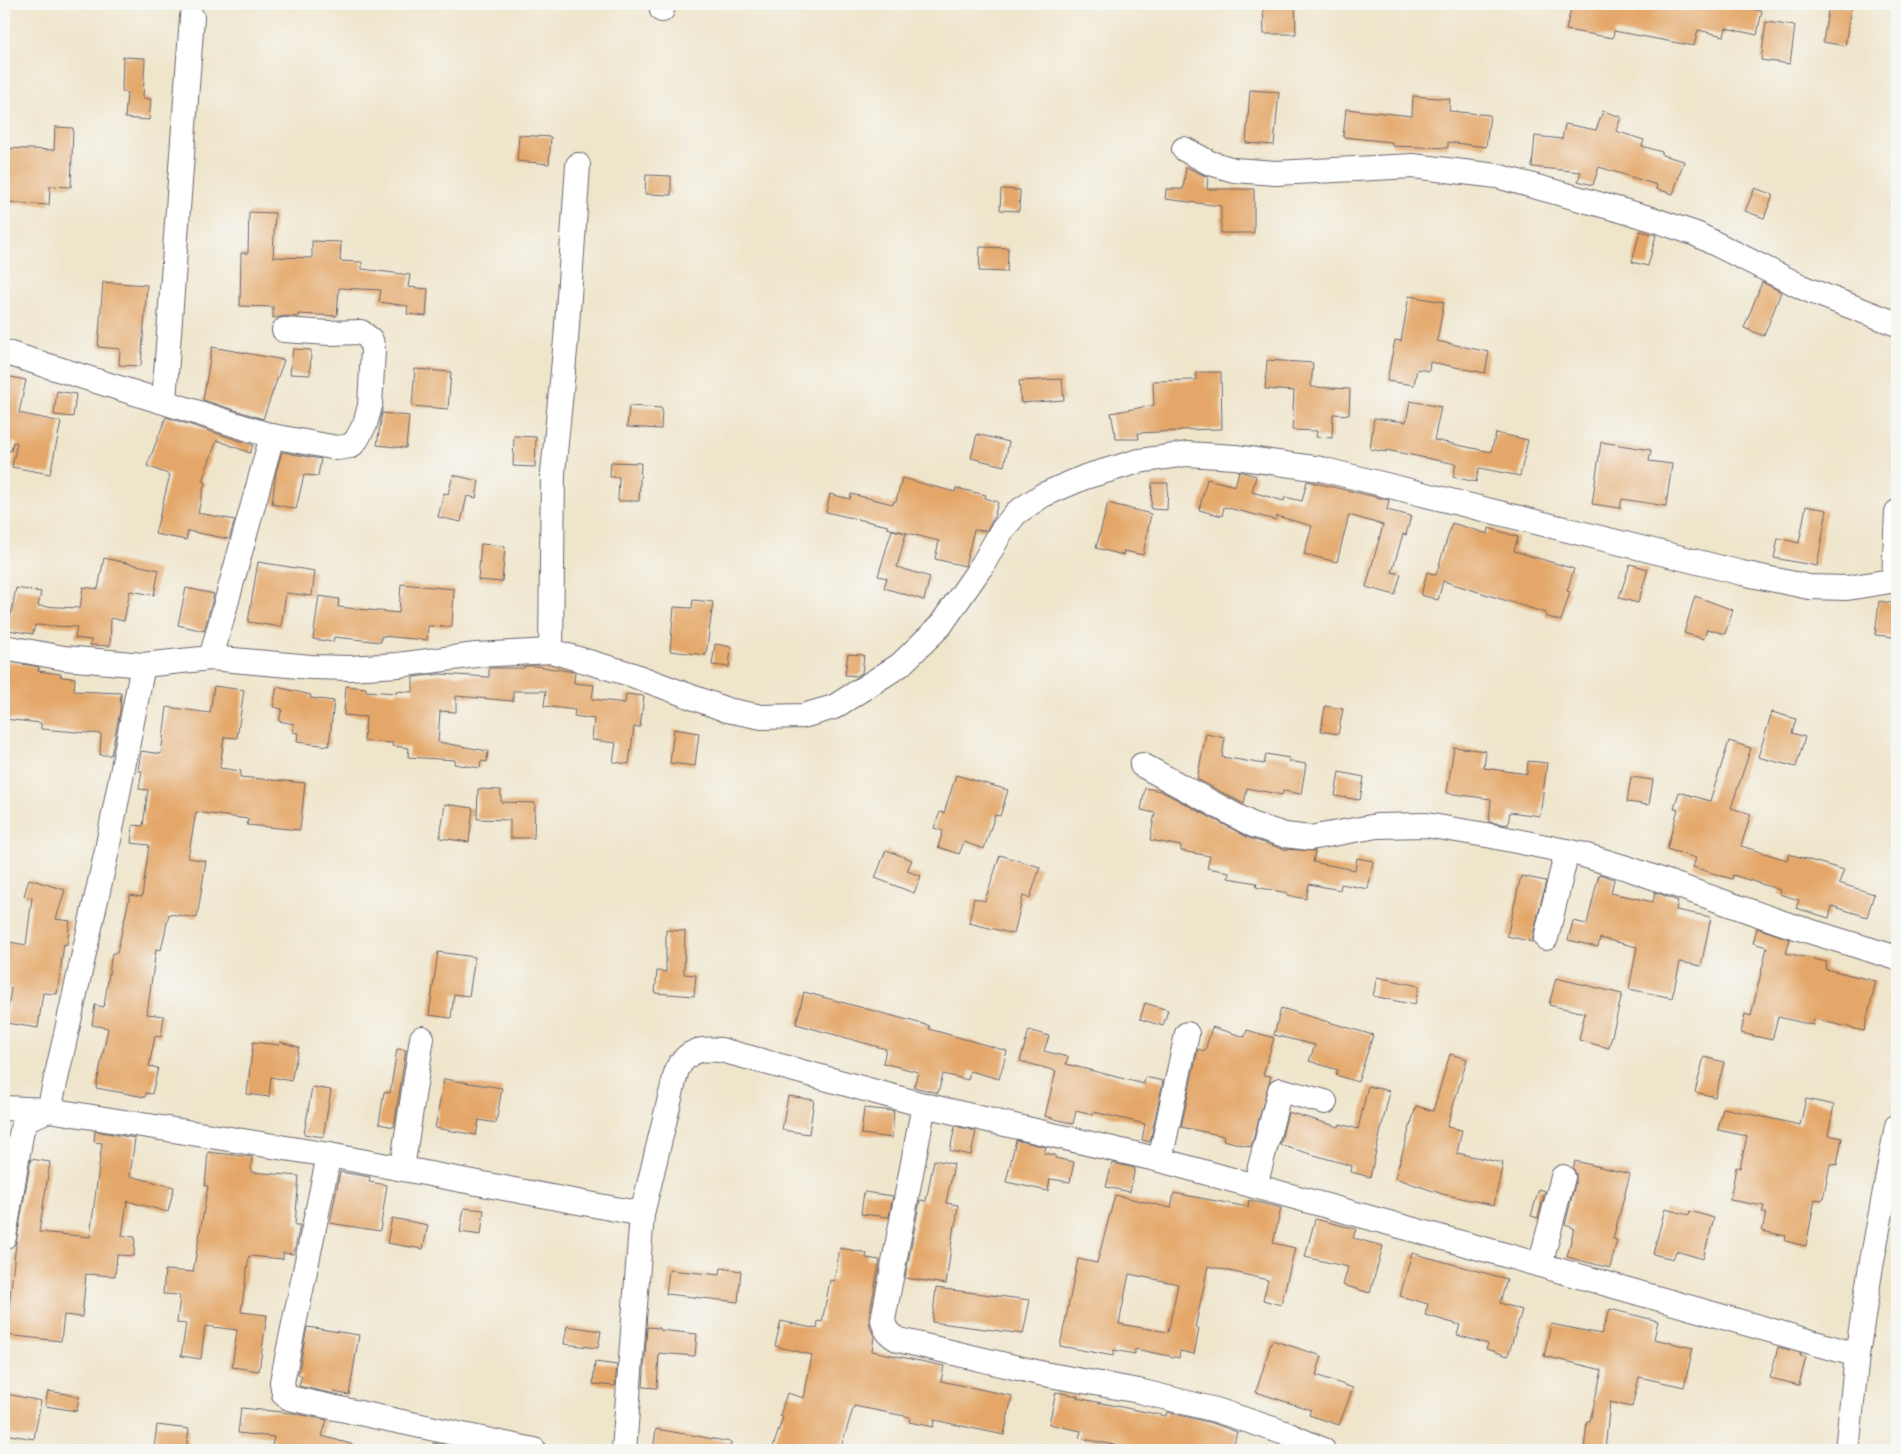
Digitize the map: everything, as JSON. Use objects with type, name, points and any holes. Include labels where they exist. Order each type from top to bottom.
[{"type":"street","points":[[164,401],[192,17]]},
{"type":"street","points":[[1184,149],[1210,163],[1234,170],[1276,173],[1413,166],[1497,176],[1649,218],[1696,234],[1806,289],[1897,324]]},
{"type":"street","points":[[551,651],[553,473],[566,340],[578,165]]},
{"type":"street","points":[[4,352],[272,436],[337,448],[351,446],[365,424],[370,406],[373,350],[371,340],[361,332],[329,333],[284,330]]},
{"type":"street","points":[[211,658],[272,436]]},
{"type":"street","points":[[4,647],[64,658],[143,665],[211,658],[349,668],[476,655],[551,651],[613,669],[727,710],[762,717],[803,716],[834,707],[900,664],[940,626],[983,564],[1001,532],[1016,513],[1043,494],[1086,477],[1139,461],[1187,454],[1235,457],[1321,469],[1742,574],[1809,587],[1847,588],[1895,580],[1897,512]]},
{"type":"street","points":[[49,1110],[106,854],[143,665]]},
{"type":"street","points":[[1142,765],[1253,825],[1285,835],[1310,838],[1377,826],[1426,826],[1492,836],[1566,851],[1630,869],[1783,923],[1897,958]]},
{"type":"street","points":[[1546,938],[1566,851]]},
{"type":"street","points":[[1160,1160],[1187,1034]]},
{"type":"street","points":[[402,1168],[422,1038]]},
{"type":"street","points":[[624,1450],[642,1214],[676,1069],[684,1058],[694,1052],[706,1049],[721,1050],[924,1106],[1160,1160],[1540,1265],[1857,1356]]},
{"type":"street","points":[[1255,1186],[1280,1090],[1325,1102]]},
{"type":"street","points":[[924,1106],[883,1320],[885,1330],[892,1337],[1044,1374],[1139,1391],[1216,1410],[1282,1432],[1323,1450]]},
{"type":"street","points":[[4,1108],[49,1110],[329,1155],[642,1214]]},
{"type":"street","points":[[4,1237],[22,1129],[29,1118],[49,1110]]},
{"type":"street","points":[[1847,1450],[1857,1356],[1892,1185],[1897,1126]]},
{"type":"street","points":[[329,1155],[282,1382],[284,1394],[289,1398],[534,1450]]},
{"type":"street","points":[[1540,1265],[1563,1177]]},
{"type":"building","points":[[1263,4],[1295,4],[1296,34],[1264,34]]},
{"type":"building","points":[[1572,4],[1729,4],[1762,11],[1757,35],[1726,28],[1724,36],[1698,30],[1694,46],[1614,31],[1613,38],[1566,30]]},
{"type":"building","points":[[1829,4],[1851,8],[1845,46],[1823,42]]},
{"type":"building","points":[[1766,22],[1795,26],[1790,64],[1761,60]]},
{"type":"building","points":[[123,57],[145,58],[143,98],[151,99],[149,120],[125,118],[127,92],[122,92]]},
{"type":"building","points":[[1250,90],[1279,92],[1274,145],[1246,143]]},
{"type":"building","points":[[1413,96],[1450,99],[1449,111],[1490,115],[1486,147],[1448,142],[1448,148],[1392,146],[1392,142],[1343,137],[1346,109],[1412,116]]},
{"type":"building","points":[[1603,111],[1621,117],[1616,131],[1644,140],[1642,146],[1662,152],[1662,155],[1684,161],[1673,194],[1656,189],[1657,185],[1599,167],[1593,185],[1578,181],[1581,172],[1532,167],[1535,136],[1562,139],[1565,124],[1596,130]]},
{"type":"building","points":[[55,127],[73,128],[71,187],[50,186],[49,205],[4,202],[5,148],[54,150]]},
{"type":"building","points":[[519,135],[551,137],[549,164],[517,161]]},
{"type":"building","points":[[1186,167],[1208,177],[1207,189],[1254,189],[1254,233],[1221,233],[1221,206],[1165,199],[1166,189],[1183,189]]},
{"type":"building","points":[[646,175],[671,176],[671,195],[645,194]]},
{"type":"building","points":[[1755,188],[1773,195],[1764,218],[1745,211]]},
{"type":"building","points":[[1001,189],[1020,190],[1019,211],[1000,210]]},
{"type":"building","points":[[249,212],[275,213],[273,257],[312,258],[312,241],[341,242],[340,261],[362,262],[362,269],[410,275],[408,287],[428,289],[426,316],[407,314],[408,306],[379,302],[381,290],[339,288],[337,316],[298,314],[298,317],[285,316],[273,318],[273,307],[240,306],[241,253],[248,253]]},
{"type":"building","points":[[1640,231],[1656,235],[1648,266],[1632,262]]},
{"type":"building","points":[[980,247],[1008,248],[1007,272],[979,271]]},
{"type":"building","points":[[103,282],[147,285],[141,366],[119,365],[120,349],[98,347]]},
{"type":"building","points":[[1762,282],[1781,292],[1764,336],[1744,328]]},
{"type":"building","points":[[1409,296],[1444,302],[1437,341],[1489,352],[1485,373],[1430,362],[1429,371],[1417,369],[1414,385],[1387,381],[1395,340],[1401,341]]},
{"type":"building","points":[[212,347],[284,360],[263,419],[203,400]]},
{"type":"building","points":[[293,349],[311,350],[310,375],[290,374]]},
{"type":"building","points":[[1267,360],[1313,363],[1311,387],[1350,389],[1349,415],[1333,414],[1332,438],[1316,437],[1317,431],[1292,430],[1294,391],[1265,389]]},
{"type":"building","points":[[415,369],[451,372],[448,409],[412,406]]},
{"type":"building","points":[[1196,372],[1221,372],[1222,429],[1138,433],[1139,439],[1116,439],[1111,413],[1154,405],[1153,381],[1196,380]]},
{"type":"building","points":[[6,376],[26,380],[19,413],[61,422],[50,474],[12,467],[17,443],[13,442],[11,451],[4,451],[4,386]]},
{"type":"building","points":[[1062,379],[1064,400],[1021,403],[1019,381]]},
{"type":"building","points":[[57,391],[76,394],[73,417],[54,415]]},
{"type":"building","points":[[1410,401],[1441,407],[1434,440],[1491,452],[1496,433],[1528,440],[1520,476],[1479,468],[1476,482],[1453,477],[1456,464],[1386,450],[1386,452],[1370,449],[1374,418],[1406,422]]},
{"type":"building","points":[[629,406],[662,408],[661,429],[627,427]]},
{"type":"building","points":[[382,413],[409,416],[406,448],[377,445]]},
{"type":"building","points":[[166,417],[253,445],[250,453],[217,440],[202,481],[205,482],[198,513],[235,520],[229,539],[188,531],[186,540],[155,534],[170,475],[147,466]]},
{"type":"building","points":[[977,434],[1009,442],[1004,466],[971,458]]},
{"type":"building","points":[[514,436],[536,437],[535,467],[513,466]]},
{"type":"building","points":[[1601,442],[1651,450],[1649,461],[1672,464],[1666,506],[1622,499],[1620,508],[1592,504]]},
{"type":"building","points":[[282,452],[321,459],[318,476],[304,475],[296,509],[272,504],[276,472]]},
{"type":"building","points":[[611,462],[641,463],[639,501],[618,501],[619,477],[610,477]]},
{"type":"building","points":[[1239,471],[1256,476],[1252,492],[1284,501],[1285,497],[1302,501],[1307,481],[1389,500],[1387,510],[1411,516],[1406,535],[1403,534],[1392,572],[1401,574],[1395,595],[1366,587],[1383,525],[1349,515],[1337,562],[1304,554],[1312,526],[1277,516],[1276,520],[1224,507],[1222,516],[1199,510],[1207,479],[1235,486]]},
{"type":"building","points":[[453,475],[479,481],[476,498],[467,496],[461,522],[438,517],[444,493],[448,494]]},
{"type":"building","points":[[902,478],[955,492],[956,488],[986,495],[985,498],[998,502],[994,518],[986,531],[974,530],[965,566],[935,559],[939,541],[887,528],[888,526],[826,512],[830,494],[850,499],[851,494],[893,504],[896,501]]},
{"type":"building","points":[[1152,483],[1168,483],[1167,510],[1151,509]]},
{"type":"building","points":[[1108,503],[1151,514],[1143,555],[1124,551],[1123,555],[1096,548]]},
{"type":"building","points":[[1806,506],[1827,510],[1817,566],[1774,558],[1778,538],[1799,543]]},
{"type":"building","points":[[1452,523],[1488,534],[1489,528],[1518,537],[1514,551],[1574,569],[1567,591],[1570,592],[1561,621],[1545,616],[1546,613],[1443,581],[1438,600],[1421,595],[1427,572],[1436,575]]},
{"type":"building","points":[[892,530],[906,533],[897,567],[930,577],[924,600],[884,588],[887,578],[878,576]]},
{"type":"building","points":[[481,544],[505,546],[502,582],[478,580]]},
{"type":"building","points":[[104,558],[159,570],[154,595],[130,591],[124,621],[111,618],[110,646],[90,645],[91,640],[75,638],[77,627],[35,625],[33,634],[8,630],[16,588],[41,592],[38,606],[80,608],[83,587],[98,589]]},
{"type":"building","points":[[258,562],[315,571],[312,596],[286,593],[281,627],[248,622]]},
{"type":"building","points":[[1630,564],[1648,569],[1638,603],[1619,598]]},
{"type":"building","points":[[401,584],[454,589],[452,627],[428,626],[427,640],[381,636],[381,642],[334,637],[333,642],[313,639],[319,596],[339,599],[338,607],[399,613]]},
{"type":"building","points":[[186,588],[214,594],[204,631],[178,625]]},
{"type":"building","points":[[1695,596],[1733,610],[1725,634],[1707,629],[1704,639],[1684,633]]},
{"type":"building","points":[[693,600],[713,602],[706,655],[670,651],[674,607],[692,608]]},
{"type":"building","points":[[1879,601],[1897,604],[1894,637],[1875,635]]},
{"type":"building","points":[[715,644],[731,647],[729,667],[712,665]]},
{"type":"building","points":[[848,654],[864,655],[862,673],[857,676],[845,675]]},
{"type":"building","points":[[4,661],[39,667],[38,671],[61,674],[61,677],[75,678],[74,691],[121,693],[120,711],[111,755],[100,755],[101,734],[41,729],[41,723],[4,719]]},
{"type":"building","points":[[524,666],[575,672],[574,683],[594,685],[592,699],[625,703],[626,694],[644,696],[640,727],[634,727],[629,764],[613,762],[616,743],[592,740],[594,719],[574,716],[575,710],[544,706],[546,691],[513,691],[513,701],[456,696],[456,712],[440,711],[438,742],[488,751],[487,762],[481,761],[480,768],[454,764],[455,760],[408,757],[409,748],[392,746],[393,743],[364,741],[366,717],[344,715],[346,686],[366,688],[366,691],[413,692],[413,677],[440,674],[489,677],[489,668],[524,668]]},
{"type":"building","points":[[214,686],[244,690],[237,738],[224,737],[220,768],[241,771],[240,777],[305,783],[300,830],[247,825],[248,819],[196,812],[188,858],[206,861],[197,918],[169,914],[161,950],[156,949],[147,1014],[164,1016],[161,1037],[155,1036],[149,1066],[158,1068],[152,1094],[146,1093],[145,1097],[96,1088],[108,1028],[92,1025],[95,1005],[104,1007],[112,953],[117,953],[130,895],[142,897],[149,845],[131,843],[133,825],[143,826],[148,790],[139,789],[142,771],[138,771],[141,751],[161,754],[167,707],[210,713]]},
{"type":"building","points":[[277,687],[311,695],[310,698],[334,701],[329,746],[297,742],[298,733],[293,732],[294,724],[279,721],[282,709],[273,707]]},
{"type":"building","points":[[1325,706],[1343,709],[1338,734],[1321,731]]},
{"type":"building","points":[[1772,712],[1796,719],[1792,733],[1805,737],[1796,767],[1758,757]]},
{"type":"building","points":[[674,729],[699,733],[695,766],[670,763]]},
{"type":"building","points":[[1206,734],[1225,738],[1222,757],[1264,764],[1266,754],[1289,758],[1289,761],[1306,764],[1301,794],[1283,791],[1282,795],[1247,788],[1244,804],[1197,779]]},
{"type":"building","points":[[1729,741],[1751,748],[1731,808],[1751,814],[1741,846],[1787,860],[1789,854],[1844,870],[1839,883],[1874,894],[1867,917],[1832,906],[1829,918],[1796,908],[1799,900],[1779,894],[1780,890],[1733,875],[1732,879],[1693,867],[1696,858],[1667,849],[1678,809],[1674,809],[1679,792],[1710,801]]},
{"type":"building","points":[[1454,747],[1486,751],[1484,768],[1527,774],[1528,761],[1547,763],[1540,816],[1510,812],[1508,825],[1489,822],[1491,799],[1447,793]]},
{"type":"building","points":[[1339,772],[1364,777],[1360,800],[1335,796]]},
{"type":"building","points":[[956,775],[1008,790],[1000,816],[995,815],[984,849],[964,842],[959,854],[938,847],[943,831],[934,828],[940,812],[944,813]]},
{"type":"building","points":[[1631,777],[1653,780],[1649,805],[1627,802]]},
{"type":"building","points":[[1145,788],[1161,791],[1249,838],[1283,849],[1315,851],[1313,862],[1355,870],[1357,858],[1373,861],[1368,889],[1341,884],[1340,890],[1309,884],[1306,899],[1287,895],[1288,893],[1256,887],[1257,883],[1228,878],[1229,872],[1207,868],[1210,856],[1181,851],[1181,846],[1150,840],[1155,813],[1141,810]]},
{"type":"building","points":[[478,789],[501,790],[501,802],[535,803],[534,838],[510,838],[510,820],[477,819]]},
{"type":"building","points":[[445,804],[473,808],[469,842],[440,838]]},
{"type":"building","points":[[886,850],[912,860],[907,871],[921,876],[914,893],[875,878]]},
{"type":"building","points":[[1000,855],[1040,867],[1030,898],[1023,896],[1014,934],[969,923],[974,898],[985,901]]},
{"type":"building","points":[[1599,874],[1614,879],[1611,893],[1653,902],[1655,892],[1678,901],[1676,910],[1711,917],[1701,966],[1680,962],[1672,998],[1629,989],[1637,947],[1600,938],[1598,947],[1568,940],[1573,921],[1587,924]]},
{"type":"building","points":[[1521,876],[1546,881],[1533,942],[1507,936]]},
{"type":"building","points":[[29,879],[65,890],[56,919],[70,921],[67,945],[64,944],[57,994],[43,993],[38,1028],[6,1023],[11,988],[4,987],[4,941],[26,945],[32,898],[24,896]]},
{"type":"building","points":[[1757,928],[1790,939],[1786,953],[1827,962],[1825,969],[1876,981],[1864,1031],[1814,1019],[1813,1025],[1778,1017],[1772,1040],[1741,1033],[1745,1014],[1751,1016],[1767,947],[1753,943]]},
{"type":"building","points":[[666,930],[685,931],[684,974],[696,975],[694,996],[655,993],[657,971],[666,972]]},
{"type":"building","points":[[438,952],[475,957],[469,996],[454,994],[451,1018],[429,1015]]},
{"type":"building","points":[[1377,977],[1419,986],[1415,1005],[1373,996]]},
{"type":"building","points":[[1556,978],[1622,994],[1609,1048],[1579,1040],[1585,1013],[1549,1005]]},
{"type":"building","points":[[804,992],[930,1026],[929,1029],[1007,1051],[999,1079],[970,1071],[968,1080],[943,1074],[938,1093],[914,1087],[918,1072],[883,1063],[886,1049],[796,1024]]},
{"type":"building","points":[[1145,1003],[1168,1010],[1163,1026],[1140,1019]]},
{"type":"building","points":[[1281,1008],[1373,1035],[1358,1082],[1336,1075],[1338,1070],[1309,1061],[1315,1045],[1274,1035]]},
{"type":"building","points":[[1212,1027],[1245,1037],[1247,1030],[1274,1038],[1263,1075],[1271,1076],[1251,1147],[1223,1140],[1224,1136],[1181,1127],[1198,1049],[1205,1051]]},
{"type":"building","points":[[1029,1030],[1049,1036],[1044,1051],[1068,1057],[1066,1064],[1144,1084],[1145,1077],[1163,1081],[1150,1142],[1142,1140],[1145,1124],[1094,1112],[1093,1115],[1076,1111],[1073,1124],[1045,1116],[1056,1071],[1020,1061]]},
{"type":"building","points":[[253,1042],[279,1045],[280,1042],[299,1047],[291,1081],[271,1077],[269,1097],[247,1094]]},
{"type":"building","points":[[397,1049],[406,1050],[394,1127],[379,1124],[384,1092],[390,1093]]},
{"type":"building","points":[[1450,1054],[1467,1059],[1447,1127],[1462,1130],[1457,1153],[1503,1163],[1494,1205],[1442,1194],[1395,1178],[1416,1106],[1433,1111]]},
{"type":"building","points":[[1704,1057],[1724,1062],[1715,1097],[1695,1092]]},
{"type":"building","points":[[444,1079],[502,1088],[496,1123],[479,1120],[476,1135],[435,1128]]},
{"type":"building","points":[[1368,1086],[1390,1091],[1370,1177],[1351,1172],[1352,1166],[1280,1145],[1288,1112],[1339,1127],[1340,1124],[1358,1129]]},
{"type":"building","points":[[312,1087],[331,1090],[323,1137],[304,1134]]},
{"type":"building","points":[[788,1096],[814,1100],[809,1134],[782,1130]]},
{"type":"building","points":[[1806,1099],[1834,1105],[1828,1135],[1842,1138],[1837,1165],[1830,1164],[1823,1200],[1815,1199],[1806,1246],[1785,1241],[1786,1236],[1762,1231],[1766,1213],[1762,1212],[1764,1206],[1730,1200],[1736,1167],[1740,1168],[1747,1136],[1718,1130],[1723,1108],[1800,1125]]},
{"type":"building","points":[[864,1108],[894,1111],[892,1138],[861,1134]]},
{"type":"building","points":[[955,1126],[976,1131],[971,1155],[950,1151]]},
{"type":"building","points":[[95,1131],[135,1138],[130,1176],[174,1187],[168,1212],[127,1201],[122,1236],[135,1237],[134,1256],[117,1255],[115,1276],[86,1274],[82,1317],[64,1315],[61,1341],[6,1335],[16,1243],[31,1159],[50,1162],[39,1232],[90,1237],[102,1143],[94,1142]]},
{"type":"building","points":[[1016,1140],[1046,1147],[1044,1153],[1055,1155],[1055,1158],[1074,1162],[1070,1182],[1050,1179],[1048,1191],[1006,1182]]},
{"type":"building","points":[[208,1152],[252,1157],[251,1172],[299,1176],[295,1225],[300,1225],[294,1254],[283,1253],[283,1259],[249,1256],[241,1312],[267,1315],[259,1371],[232,1367],[237,1330],[205,1326],[201,1359],[181,1356],[186,1324],[177,1323],[180,1295],[163,1294],[165,1270],[193,1272],[208,1186],[205,1186]]},
{"type":"building","points":[[934,1160],[954,1164],[946,1203],[958,1205],[946,1284],[905,1278],[920,1200],[926,1201]]},
{"type":"building","points":[[1575,1161],[1630,1174],[1613,1239],[1617,1240],[1610,1268],[1567,1257],[1574,1228],[1565,1225],[1576,1180],[1573,1168]]},
{"type":"building","points":[[1112,1163],[1135,1168],[1130,1192],[1106,1187]]},
{"type":"building","points":[[340,1172],[370,1177],[369,1182],[387,1185],[380,1231],[330,1223]]},
{"type":"building","points":[[1539,1189],[1545,1191],[1538,1218],[1531,1216]]},
{"type":"building","points":[[864,1192],[893,1196],[889,1217],[861,1214]]},
{"type":"building","points":[[1174,1193],[1248,1207],[1249,1200],[1281,1208],[1273,1243],[1295,1248],[1281,1305],[1263,1300],[1268,1280],[1208,1266],[1195,1328],[1199,1329],[1194,1354],[1180,1351],[1179,1358],[1135,1349],[1135,1354],[1114,1350],[1113,1356],[1060,1346],[1078,1259],[1097,1263],[1115,1195],[1171,1208]],"holes":[[[1129,1274],[1178,1284],[1168,1332],[1119,1324]]]},
{"type":"building","points":[[464,1208],[484,1210],[481,1235],[460,1232]]},
{"type":"building","points":[[1665,1209],[1689,1215],[1690,1211],[1714,1218],[1703,1259],[1676,1251],[1673,1259],[1653,1254]]},
{"type":"building","points":[[392,1218],[428,1225],[423,1249],[387,1243]]},
{"type":"building","points":[[1315,1219],[1356,1229],[1353,1238],[1383,1246],[1370,1293],[1343,1285],[1348,1267],[1305,1257]]},
{"type":"building","points":[[840,1248],[867,1253],[866,1258],[880,1260],[869,1317],[870,1327],[874,1336],[872,1351],[944,1366],[941,1381],[1012,1396],[1004,1435],[934,1420],[933,1427],[909,1422],[910,1417],[854,1406],[840,1450],[782,1450],[773,1447],[783,1417],[780,1416],[787,1393],[804,1398],[812,1355],[775,1346],[781,1321],[817,1329],[818,1321],[822,1322],[830,1280],[834,1281]]},
{"type":"building","points":[[1412,1253],[1507,1279],[1500,1303],[1522,1310],[1508,1356],[1486,1349],[1488,1344],[1457,1335],[1460,1325],[1425,1315],[1428,1304],[1400,1296]]},
{"type":"building","points":[[721,1268],[741,1271],[738,1302],[666,1294],[669,1270],[720,1275]]},
{"type":"building","points":[[936,1288],[1030,1300],[1023,1334],[932,1322]]},
{"type":"building","points":[[1610,1309],[1658,1321],[1654,1339],[1693,1348],[1684,1387],[1639,1377],[1632,1407],[1610,1402],[1605,1450],[1584,1450],[1587,1421],[1590,1421],[1602,1370],[1544,1356],[1551,1324],[1601,1334]]},
{"type":"building","points":[[567,1326],[601,1331],[598,1348],[564,1344]]},
{"type":"building","points":[[307,1327],[359,1335],[349,1395],[334,1392],[334,1394],[299,1386],[302,1375],[298,1375]]},
{"type":"building","points":[[647,1327],[697,1334],[695,1356],[659,1353],[657,1388],[643,1387]]},
{"type":"building","points":[[1272,1340],[1322,1356],[1316,1375],[1353,1388],[1339,1425],[1309,1415],[1311,1410],[1256,1392]]},
{"type":"building","points":[[1778,1347],[1801,1353],[1800,1356],[1806,1357],[1799,1385],[1770,1378]]},
{"type":"building","points":[[595,1362],[617,1365],[615,1386],[593,1384]]},
{"type":"building","points":[[48,1391],[79,1396],[77,1411],[45,1406]]},
{"type":"building","points":[[1056,1392],[1166,1416],[1167,1412],[1212,1423],[1237,1432],[1232,1450],[1118,1450],[1119,1446],[1079,1438],[1081,1431],[1049,1424]]},
{"type":"building","points":[[7,1394],[41,1401],[34,1439],[4,1434],[4,1409]]},
{"type":"building","points":[[241,1408],[292,1413],[327,1420],[322,1436],[354,1445],[353,1450],[271,1450],[274,1437],[238,1433]]},
{"type":"building","points":[[157,1425],[189,1429],[186,1450],[154,1449]]},
{"type":"building","points":[[656,1429],[731,1442],[730,1450],[653,1450]]},
{"type":"building","points":[[433,1443],[460,1448],[460,1450],[433,1450]]}]
